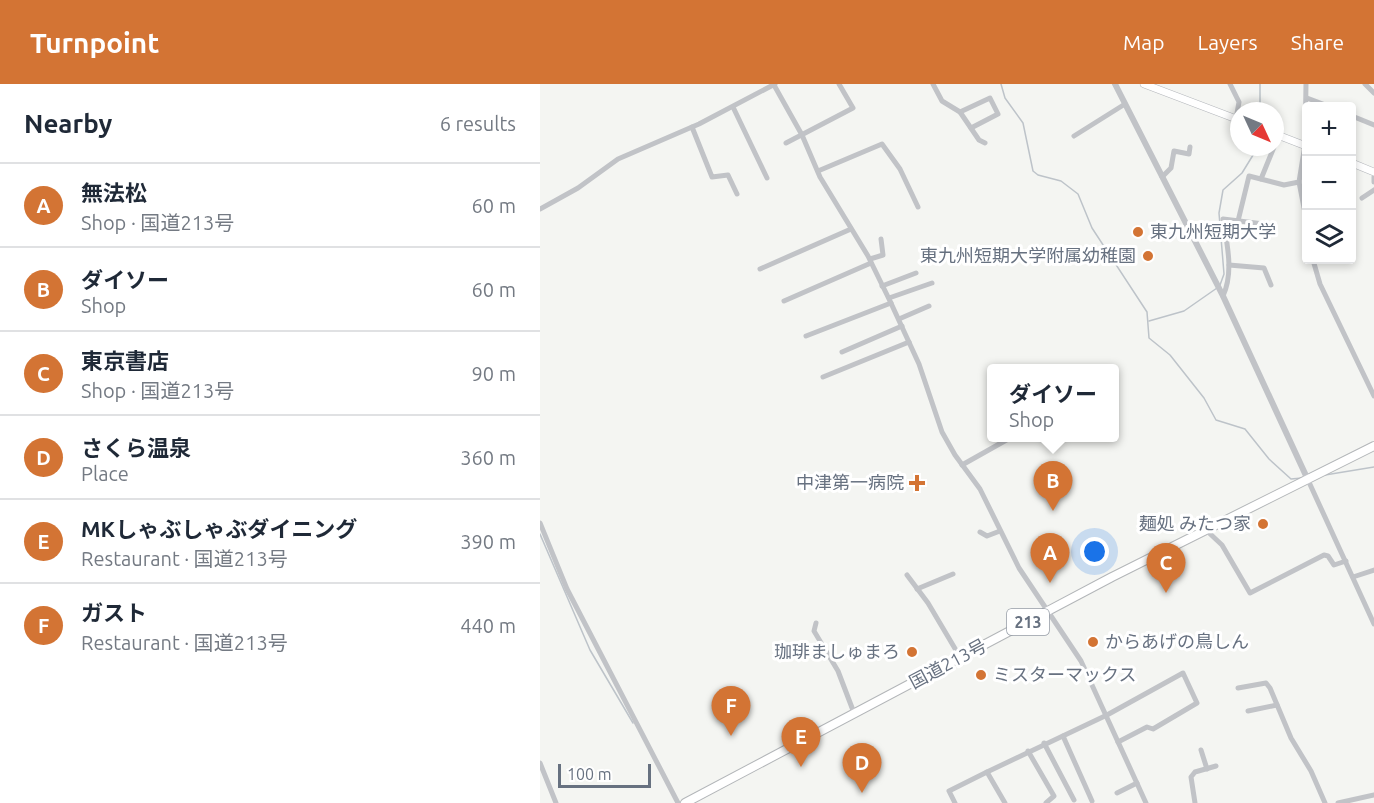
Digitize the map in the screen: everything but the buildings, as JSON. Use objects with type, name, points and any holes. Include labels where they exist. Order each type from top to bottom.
[{"type":"highway","name":"国道213号","points":[[689,802],[1047,611],[1374,446]]},
{"type":"main road","points":[[1144,84],[1230,117]]},
{"type":"main road","points":[[1284,138],[1302,144]]},
{"type":"main road","points":[[1356,165],[1374,172]]},
{"type":"street","points":[[540,209],[578,188],[618,159],[692,127],[775,84],[818,171],[890,300],[909,342],[942,432],[980,489],[1019,568],[1081,661],[1146,803]]},
{"type":"street","points":[[786,143],[853,108],[839,84]]},
{"type":"street","points":[[934,84],[942,101],[960,111],[985,143]]},
{"type":"street","points":[[1114,84],[1223,296],[1374,624]]},
{"type":"street","points":[[1230,84],[1239,102]]},
{"type":"street","points":[[1306,84],[1307,102]]},
{"type":"street","points":[[1365,84],[1374,93]]},
{"type":"street","points":[[960,111],[990,98],[998,114],[971,128]]},
{"type":"street","points":[[1307,98],[1318,102]]},
{"type":"street","points":[[1074,136],[1125,104]]},
{"type":"street","points":[[733,107],[767,177]]},
{"type":"street","points":[[1356,118],[1374,125]]},
{"type":"street","points":[[692,127],[712,177],[728,175],[737,194]]},
{"type":"street","points":[[818,171],[882,144],[885,145],[918,207]]},
{"type":"street","points":[[1162,177],[1171,168],[1174,151],[1189,154],[1190,147]]},
{"type":"street","points":[[1261,179],[1271,156]]},
{"type":"street","points":[[1304,156],[1299,182],[1304,210]]},
{"type":"street","points":[[1238,221],[1249,176],[1284,185],[1299,182]]},
{"type":"street","points":[[1374,177],[1374,182]]},
{"type":"street","points":[[1362,198],[1374,190]]},
{"type":"street","points":[[1223,296],[1228,284],[1229,265],[1223,219],[1272,225]]},
{"type":"street","points":[[760,268],[851,229]]},
{"type":"street","points":[[784,301],[884,255],[881,239]]},
{"type":"street","points":[[1314,264],[1320,284],[1374,396]]},
{"type":"street","points":[[1229,265],[1264,268],[1271,285]]},
{"type":"street","points":[[882,286],[916,273]]},
{"type":"street","points":[[806,336],[932,283]]},
{"type":"street","points":[[899,320],[929,306]]},
{"type":"street","points":[[842,352],[902,326]]},
{"type":"street","points":[[823,378],[909,342]]},
{"type":"street","points":[[962,465],[1003,442]]},
{"type":"street","points":[[540,523],[567,589],[678,803]]},
{"type":"street","points":[[1206,530],[1222,545],[1250,594],[1324,555],[1328,556],[1334,565],[1346,561]]},
{"type":"street","points":[[980,532],[987,536],[1000,531]]},
{"type":"street","points":[[1353,577],[1374,570]]},
{"type":"street","points":[[917,589],[953,574]]},
{"type":"street","points":[[907,575],[960,657]]},
{"type":"street","points":[[816,623],[814,630],[838,671],[854,713]]},
{"type":"street","points":[[955,803],[949,791],[1044,743],[1107,715],[1183,673],[1197,703],[1153,729],[1147,727],[1118,742]]},
{"type":"street","points":[[1238,688],[1266,683],[1291,738],[1311,771],[1325,803]]},
{"type":"street","points":[[1248,711],[1277,705]]},
{"type":"street","points":[[1063,736],[1092,801]]},
{"type":"street","points":[[1044,743],[1074,800]]},
{"type":"street","points":[[1201,750],[1207,769]]},
{"type":"street","points":[[1028,751],[1054,796],[1046,803]]},
{"type":"street","points":[[540,763],[556,803]]},
{"type":"street","points":[[1195,803],[1191,777],[1195,771],[1216,766]]},
{"type":"street","points":[[987,772],[1004,803]]},
{"type":"street","points":[[1117,793],[1137,783]]},
{"type":"street","points":[[1338,803],[1371,798]]},
{"type":"waterway","points":[[1001,84],[1005,98],[1023,123],[1033,171],[1038,175],[1061,181],[1078,194],[1092,228],[1147,312],[1149,338],[1170,355],[1204,398],[1216,420],[1245,429],[1269,459],[1291,479],[1302,478]]},
{"type":"waterway","points":[[1260,84],[1260,102]]},
{"type":"waterway","points":[[1220,285],[1224,274],[1219,213],[1223,190],[1242,173],[1252,156]]},
{"type":"waterway","points":[[1149,321],[1184,311],[1217,288]]},
{"type":"waterway","points":[[1325,475],[1374,467]]},
{"type":"waterway","points":[[540,534],[590,650],[633,723]]},
{"type":"place","name":"東九州短期大学","points":[[1138,232]]},
{"type":"place","name":"東九州短期大学附属幼稚園","points":[[1148,256]]},
{"type":"place","name":"中津第一病院","points":[[917,483]]},
{"type":"place","name":"ダイソー","points":[[1053,511]]},
{"type":"place","name":"麺処 みたつ家","points":[[1263,524]]},
{"type":"place","name":"無法松","points":[[1050,583]]},
{"type":"place","name":"東京書店","points":[[1166,593]]},
{"type":"place","name":"からあげの鳥しん","points":[[1093,642]]},
{"type":"place","name":"珈琲ましゅまろ","points":[[912,652]]},
{"type":"place","name":"ミスターマックス","points":[[981,675]]},
{"type":"place","name":"ガスト","points":[[731,736]]},
{"type":"place","name":"MKしゃぶしゃぶダイニング","points":[[801,767]]},
{"type":"place","name":"さくら温泉","points":[[862,793]]}]
